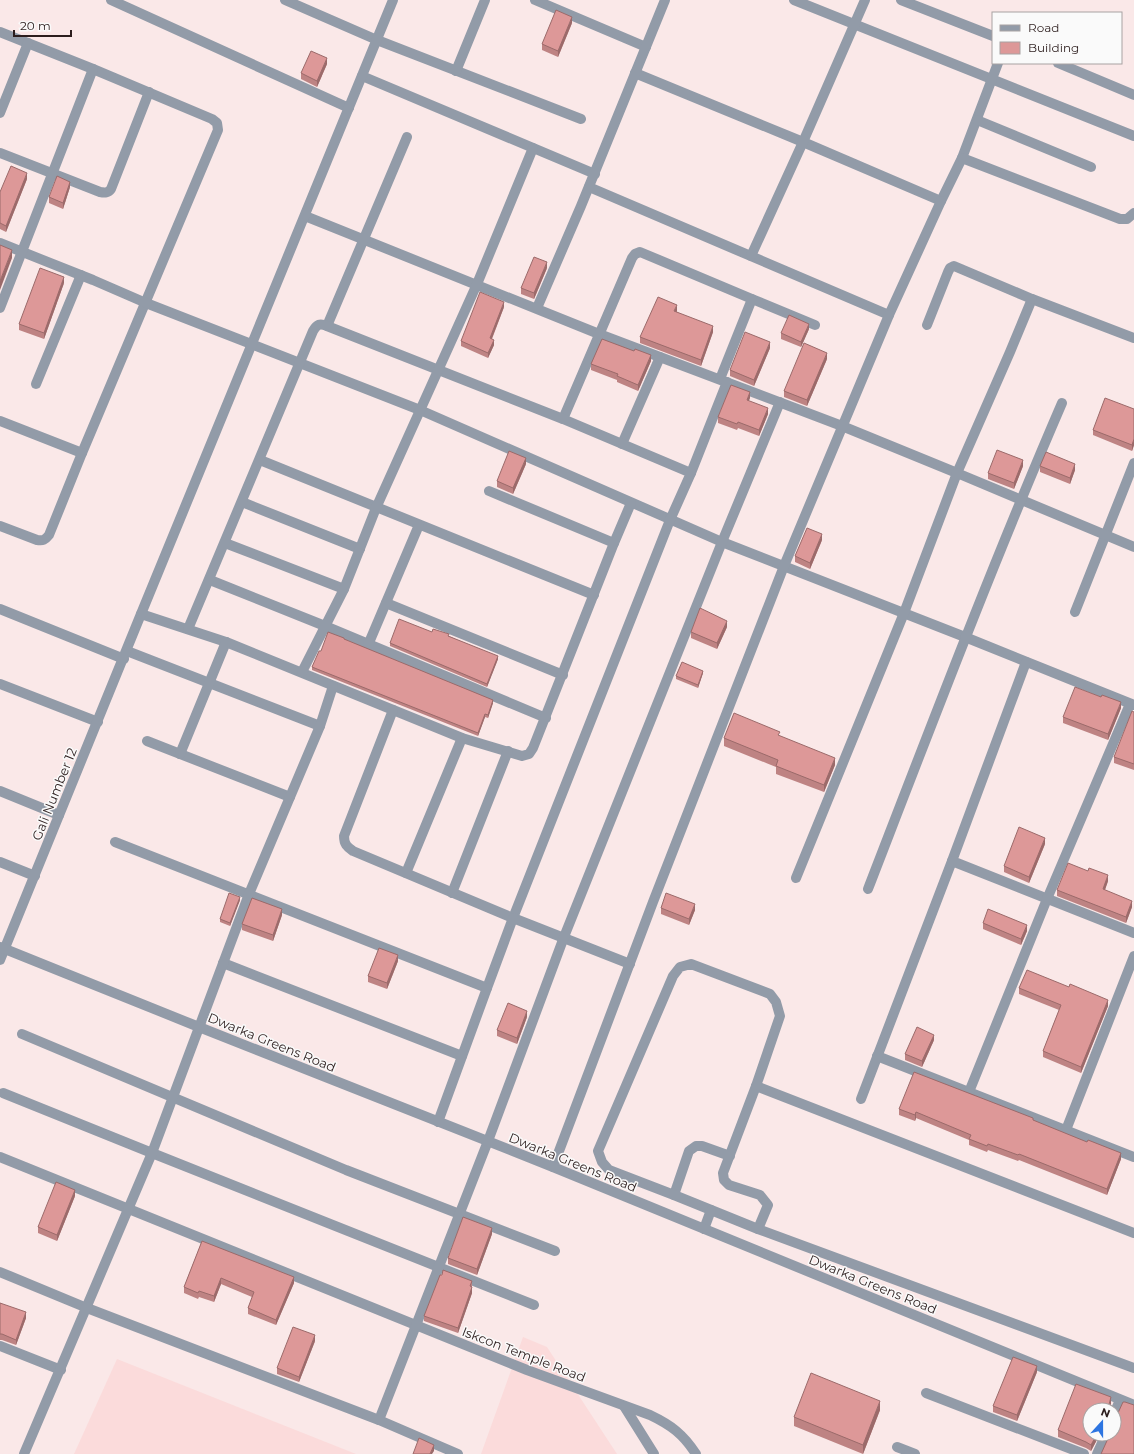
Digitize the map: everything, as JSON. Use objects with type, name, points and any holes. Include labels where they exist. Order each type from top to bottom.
[{"type":"street","points":[[111,0],[349,108]]},
{"type":"street","points":[[285,0],[377,40],[581,119]]},
{"type":"street","name":"Gali Number 12","points":[[0,960],[2,947],[60,815],[393,0]]},
{"type":"street","points":[[456,71],[485,0]]},
{"type":"street","points":[[535,0],[646,47]]},
{"type":"street","points":[[537,308],[595,174],[665,0]]},
{"type":"street","points":[[794,0],[1134,136]]},
{"type":"street","points":[[751,256],[865,0]]},
{"type":"street","points":[[901,0],[992,36]]},
{"type":"street","points":[[0,32],[93,68],[212,119],[217,123],[218,130],[49,535],[42,541],[36,540],[0,526]]},
{"type":"street","points":[[0,113],[28,43]]},
{"type":"street","points":[[553,1167],[653,902],[784,566],[889,315],[940,201],[962,158],[998,64]]},
{"type":"street","points":[[1060,64],[1134,95]]},
{"type":"street","points":[[0,308],[23,252],[93,68]]},
{"type":"street","points":[[635,72],[940,201]]},
{"type":"street","points":[[362,76],[595,174]]},
{"type":"street","points":[[0,153],[100,192],[109,192],[149,92]]},
{"type":"street","points":[[977,120],[1091,167]]},
{"type":"street","points":[[327,326],[407,137]]},
{"type":"street","points":[[302,672],[344,589],[376,508],[477,284],[533,148]]},
{"type":"street","points":[[962,158],[1120,219],[1127,219],[1134,214]]},
{"type":"street","points":[[589,187],[889,315]]},
{"type":"street","points":[[305,216],[599,334],[842,426],[1134,547]]},
{"type":"street","points":[[0,243],[146,303],[420,410],[722,542],[1132,704],[1047,899],[969,1092]]},
{"type":"street","points":[[563,419],[632,258],[635,254],[640,252],[815,325]]},
{"type":"street","points":[[927,326],[948,272],[950,268],[954,266],[1032,299],[1134,338]]},
{"type":"street","points":[[36,384],[81,275]]},
{"type":"street","points":[[438,1122],[513,918],[670,520],[691,473],[752,299]]},
{"type":"street","points":[[796,878],[904,613],[957,473],[1032,299]]},
{"type":"street","points":[[188,629],[210,580],[315,326],[319,324],[563,419],[691,473]]},
{"type":"street","points":[[622,444],[660,357]]},
{"type":"street","points":[[379,1420],[488,1141],[564,937],[722,542],[780,402]]},
{"type":"street","points":[[868,889],[965,637],[1062,403]]},
{"type":"street","points":[[0,421],[82,453]]},
{"type":"street","points":[[260,460],[594,596]]},
{"type":"street","points":[[1074,612],[1134,463]]},
{"type":"street","points":[[489,491],[614,543]]},
{"type":"street","points":[[242,502],[360,549]]},
{"type":"street","points":[[141,614],[226,642],[462,738],[522,756],[529,754],[533,748],[546,718],[631,503]]},
{"type":"street","points":[[368,645],[419,525]]},
{"type":"street","points":[[225,543],[344,589]]},
{"type":"street","points":[[210,580],[546,718]]},
{"type":"street","points":[[386,603],[563,675]]},
{"type":"street","points":[[0,610],[125,655],[209,683],[320,726]]},
{"type":"street","points":[[180,754],[226,642]]},
{"type":"street","points":[[860,1099],[952,861],[1026,662]]},
{"type":"street","points":[[0,684],[98,722]]},
{"type":"street","points":[[24,1454],[152,1154],[249,894],[320,726],[333,686]]},
{"type":"street","points":[[393,710],[344,836],[344,842],[347,846],[353,851],[452,893],[630,964]]},
{"type":"street","points":[[406,873],[462,738]]},
{"type":"street","points":[[147,741],[290,796]]},
{"type":"street","points":[[452,893],[508,751]]},
{"type":"street","points":[[0,791],[60,815]]},
{"type":"street","points":[[115,842],[487,988]]},
{"type":"street","points":[[952,861],[1134,933]]},
{"type":"street","points":[[0,862],[34,876]]},
{"type":"street","name":"Dwarka Greens Road","points":[[2,947],[199,1027],[553,1167],[1134,1405]]},
{"type":"street","points":[[1066,1130],[1134,956]]},
{"type":"street","points":[[223,963],[462,1056]]},
{"type":"street","points":[[758,1229],[768,1205],[760,1195],[729,1185],[724,1180],[723,1173],[756,1086],[780,1016],[776,1002],[770,994],[691,964],[680,967],[672,976],[598,1150],[602,1162],[609,1170],[758,1229],[1134,1368]]},
{"type":"street","points":[[22,1034],[346,1170],[555,1251]]},
{"type":"street","points":[[877,1056],[1134,1157]]},
{"type":"street","points":[[756,1086],[1134,1233]]},
{"type":"street","points":[[4,1093],[152,1154],[534,1305]]},
{"type":"street","points":[[674,1195],[689,1151],[696,1146],[702,1146],[730,1156]]},
{"type":"street","name":"Iskcon Temple Road","points":[[0,1157],[527,1370],[650,1415],[665,1422],[678,1432],[696,1454]]},
{"type":"street","points":[[704,1229],[711,1210]]},
{"type":"street","points":[[0,1272],[87,1308],[379,1420],[458,1454]]},
{"type":"street","points":[[0,1346],[61,1370]]},
{"type":"street","points":[[926,1393],[1084,1454]]},
{"type":"street","points":[[624,1406],[654,1454]]},
{"type":"street","points":[[1097,1454],[1102,1442]]},
{"type":"street","points":[[897,1447],[915,1454]]},
{"type":"shaded area","points":[[523,1337],[547,1347],[617,1454],[481,1454]]},
{"type":"shaded area","points":[[117,1359],[356,1454],[74,1454]]},
{"type":"building","points":[[556,10],[572,17],[558,51],[542,44]]},
{"type":"building","points":[[311,51],[327,58],[317,81],[301,73]]},
{"type":"building","points":[[11,166],[27,173],[6,226],[0,223],[0,192]]},
{"type":"building","points":[[57,176],[70,182],[63,203],[49,197]]},
{"type":"building","points":[[0,245],[12,250],[0,281]]},
{"type":"building","points":[[534,257],[547,262],[534,293],[521,288]]},
{"type":"building","points":[[40,268],[64,277],[44,333],[19,324]]},
{"type":"building","points":[[480,292],[504,302],[490,338],[494,340],[488,353],[461,341]]},
{"type":"building","points":[[658,297],[677,305],[674,311],[713,326],[701,360],[640,337]]},
{"type":"building","points":[[789,315],[809,324],[801,342],[781,333]]},
{"type":"building","points":[[745,332],[770,342],[754,380],[730,370]]},
{"type":"building","points":[[602,339],[634,351],[635,349],[651,355],[638,385],[617,376],[618,374],[591,364]]},
{"type":"building","points":[[804,343],[827,353],[807,400],[784,391]]},
{"type":"building","points":[[731,385],[750,392],[747,400],[768,408],[759,430],[738,422],[737,424],[718,417]]},
{"type":"building","points":[[1105,398],[1134,409],[1134,439],[1132,445],[1093,430]]},
{"type":"building","points":[[997,450],[1023,460],[1014,483],[988,473]]},
{"type":"building","points":[[509,451],[526,458],[513,488],[497,481]]},
{"type":"building","points":[[1046,452],[1075,464],[1070,478],[1040,466]]},
{"type":"building","points":[[807,528],[822,534],[810,563],[795,556]]},
{"type":"building","points":[[700,608],[727,621],[717,643],[691,632]]},
{"type":"building","points":[[399,619],[432,632],[433,629],[449,634],[448,636],[498,656],[487,684],[390,643]]},
{"type":"building","points":[[328,632],[493,700],[488,715],[485,714],[478,733],[312,667],[319,651],[321,651]]},
{"type":"building","points":[[682,662],[703,671],[698,685],[676,676]]},
{"type":"building","points":[[1075,687],[1101,697],[1102,695],[1121,702],[1108,734],[1063,717]]},
{"type":"building","points":[[1132,711],[1134,712],[1134,764],[1114,757]]},
{"type":"building","points":[[734,713],[780,732],[778,735],[835,758],[824,785],[776,766],[778,760],[724,738]]},
{"type":"building","points":[[1019,827],[1045,838],[1029,877],[1004,866]]},
{"type":"building","points":[[1068,863],[1088,871],[1089,868],[1108,875],[1103,889],[1132,901],[1126,917],[1057,890]]},
{"type":"building","points":[[229,893],[240,897],[230,923],[220,919]]},
{"type":"building","points":[[666,893],[695,904],[689,919],[661,908]]},
{"type":"building","points":[[252,898],[282,909],[273,935],[242,924]]},
{"type":"building","points":[[988,909],[1027,925],[1021,939],[983,923]]},
{"type":"building","points":[[379,948],[398,955],[387,983],[368,976]]},
{"type":"building","points":[[1027,970],[1069,987],[1070,984],[1108,1000],[1081,1067],[1043,1051],[1061,1005],[1019,988]]},
{"type":"building","points":[[508,1003],[527,1011],[517,1038],[497,1030]]},
{"type":"building","points":[[917,1027],[934,1035],[922,1061],[905,1054]]},
{"type":"building","points":[[914,1072],[1033,1118],[1033,1120],[1087,1142],[1088,1140],[1121,1153],[1107,1189],[1019,1154],[1018,1155],[988,1144],[987,1146],[969,1139],[971,1135],[916,1112],[915,1115],[899,1109]]},
{"type":"building","points":[[56,1182],[75,1190],[57,1235],[38,1227]]},
{"type":"building","points":[[463,1217],[492,1228],[477,1269],[448,1258]]},
{"type":"building","points":[[202,1241],[294,1277],[276,1320],[248,1308],[254,1292],[221,1278],[214,1296],[199,1291],[198,1293],[184,1287]]},
{"type":"building","points":[[443,1270],[472,1281],[470,1286],[472,1287],[458,1328],[424,1316]]},
{"type":"building","points":[[0,1303],[26,1312],[16,1340],[0,1334]]},
{"type":"building","points":[[293,1327],[315,1335],[299,1377],[277,1368]]},
{"type":"building","points":[[1013,1357],[1037,1366],[1017,1415],[993,1406]]},
{"type":"building","points":[[811,1373],[880,1401],[863,1445],[794,1417]]},
{"type":"building","points":[[1076,1384],[1111,1397],[1110,1402],[1082,1402],[1082,1440],[1058,1430]]},
{"type":"building","points":[[1125,1402],[1134,1405],[1134,1454],[1101,1454],[1106,1442],[1122,1442],[1122,1404]]},
{"type":"building","points":[[419,1438],[434,1445],[430,1454],[413,1454]]}]
